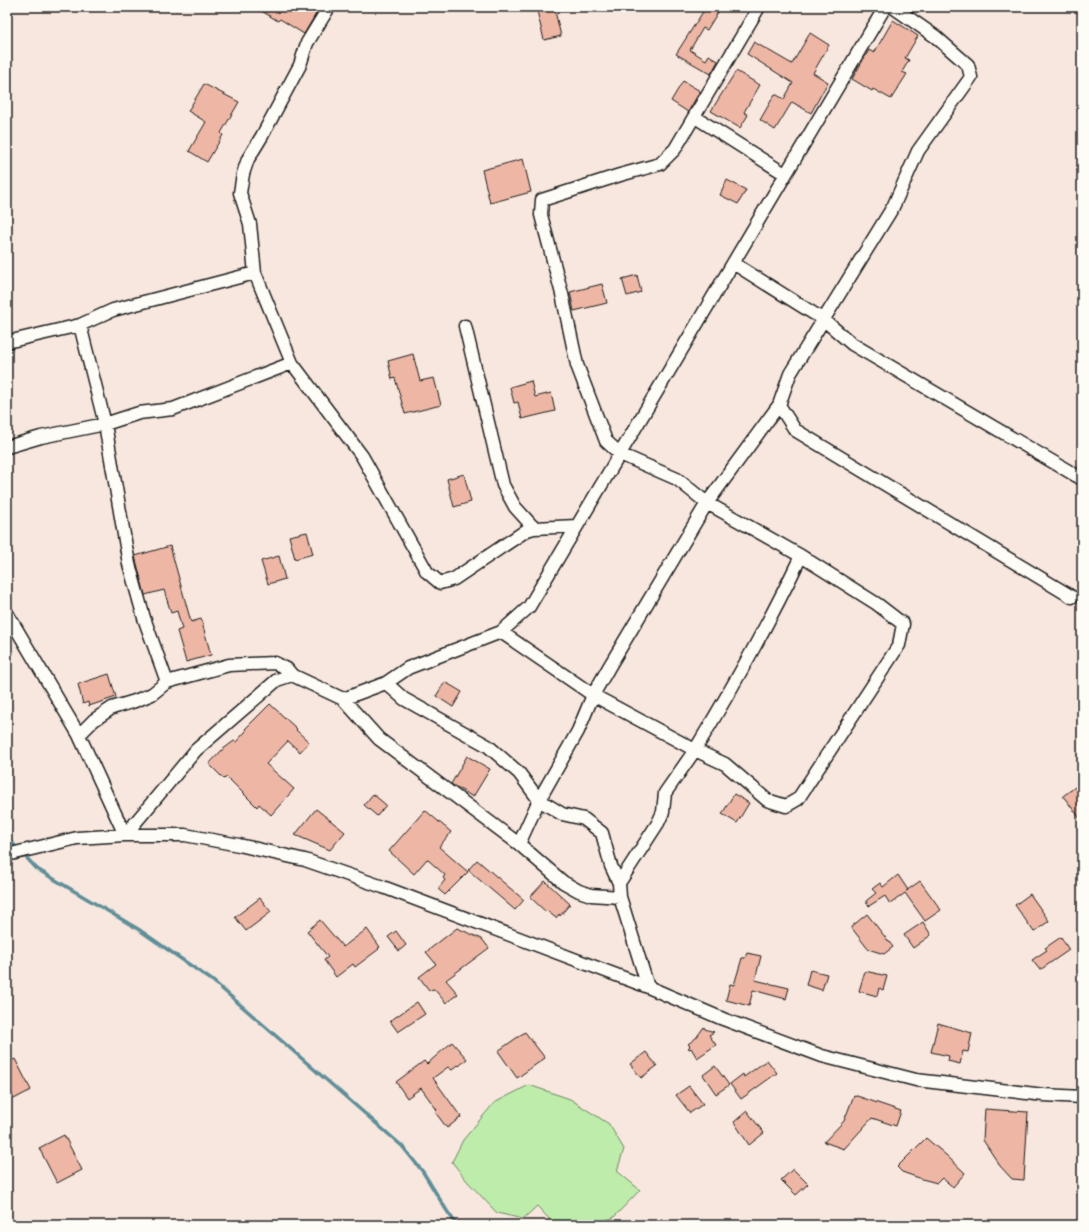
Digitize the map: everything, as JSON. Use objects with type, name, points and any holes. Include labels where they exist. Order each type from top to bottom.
[{"type":"street","points":[[329,7],[307,43],[300,65],[248,159],[243,174],[240,193],[250,224],[255,272],[292,363],[362,456],[427,572],[440,583],[454,579],[527,530],[534,528],[577,526]]},
{"type":"street","points":[[501,632],[593,695],[695,750],[725,764],[767,800],[786,806],[798,799],[899,645],[903,624],[877,604],[801,556],[707,503],[677,479],[620,454],[606,441],[577,365],[562,294],[541,215],[542,200],[660,164],[675,149],[759,7]]},
{"type":"street","points":[[343,699],[386,683],[408,668],[501,632],[529,606],[885,7]]},
{"type":"street","points":[[519,844],[539,800],[578,731],[593,695],[707,503],[780,405],[790,374],[893,207],[918,150],[971,77],[968,65],[936,37],[893,7]]},
{"type":"street","points":[[695,117],[785,174]]},
{"type":"street","points":[[733,263],[824,320],[852,344],[1082,479]]},
{"type":"street","points":[[7,342],[80,325],[113,310],[255,272]]},
{"type":"street","points":[[80,325],[105,424],[129,564],[144,618],[166,682]]},
{"type":"street","points":[[465,326],[503,485],[515,507],[534,528]]},
{"type":"street","points":[[7,447],[40,437],[105,424],[139,413],[174,409],[292,363]]},
{"type":"street","points":[[780,405],[795,430],[1072,597]]},
{"type":"street","points":[[620,883],[658,823],[663,812],[665,793],[695,750],[719,710],[778,605],[801,556]]},
{"type":"street","points":[[7,613],[79,735],[126,835]]},
{"type":"street","points":[[79,735],[94,720],[112,708],[152,694],[166,682],[230,665],[275,663],[287,669],[292,675],[343,699],[379,739],[519,844],[563,882],[591,895],[620,897]]},
{"type":"street","points":[[126,835],[196,750],[278,680],[292,675]]},
{"type":"street","points":[[386,683],[404,699],[488,746],[519,773],[539,800],[562,814],[584,820],[602,833],[611,866],[620,883],[620,897],[648,987]]},
{"type":"street","points":[[7,855],[77,838],[126,835],[185,835],[239,845],[305,860],[382,886],[648,987],[716,1016],[822,1056],[916,1080],[1037,1094],[1082,1097]]},
{"type":"green space","points":[[529,1085],[570,1099],[609,1124],[624,1149],[617,1171],[640,1190],[613,1218],[587,1225],[555,1225],[537,1206],[523,1219],[497,1213],[467,1181],[452,1162],[463,1140],[494,1103]]},
{"type":"building","points":[[255,7],[320,7],[304,34],[280,19],[278,21]]},
{"type":"building","points":[[536,7],[554,7],[561,36],[544,40]]},
{"type":"building","points":[[706,7],[721,7],[707,30],[703,28],[690,50],[706,60],[709,55],[718,61],[711,74],[676,54]]},
{"type":"building","points":[[893,20],[918,36],[905,58],[909,60],[902,72],[907,74],[891,99],[873,89],[872,91],[852,79],[869,50],[874,53]]},
{"type":"building","points":[[810,33],[829,45],[813,73],[828,82],[811,113],[792,102],[775,130],[760,120],[775,94],[784,99],[793,83],[747,54],[754,42],[792,64]]},
{"type":"building","points":[[736,71],[760,85],[744,112],[748,115],[740,128],[711,111]]},
{"type":"building","points":[[683,81],[700,91],[688,112],[671,101]]},
{"type":"building","points":[[204,84],[239,102],[221,133],[223,135],[207,162],[189,151],[206,122],[188,111]]},
{"type":"building","points":[[523,159],[531,192],[490,203],[482,170]]},
{"type":"building","points":[[727,180],[746,190],[738,204],[720,195]]},
{"type":"building","points":[[637,275],[641,292],[627,296],[622,279]]},
{"type":"building","points":[[602,284],[607,303],[574,311],[570,292]]},
{"type":"building","points":[[413,354],[420,381],[434,378],[441,405],[405,414],[395,378],[392,379],[388,361]]},
{"type":"building","points":[[531,381],[535,397],[551,393],[555,411],[522,419],[518,402],[514,403],[510,387]]},
{"type":"building","points":[[464,474],[471,502],[454,507],[447,479]]},
{"type":"building","points":[[307,532],[313,554],[295,559],[289,536]]},
{"type":"building","points":[[170,546],[191,622],[201,619],[211,655],[186,662],[177,631],[182,629],[177,611],[171,613],[164,590],[145,595],[135,556]]},
{"type":"building","points":[[279,556],[285,579],[268,584],[261,561]]},
{"type":"building","points":[[109,674],[116,697],[89,706],[88,702],[83,704],[78,684]]},
{"type":"building","points":[[445,682],[462,692],[453,707],[436,696]]},
{"type":"building","points":[[270,704],[309,742],[300,752],[288,741],[266,764],[294,789],[271,815],[259,804],[257,807],[227,777],[224,779],[209,764],[222,750],[234,741],[236,742],[246,731],[245,729]]},
{"type":"building","points":[[467,756],[490,769],[473,797],[451,784]]},
{"type":"building","points":[[1082,782],[1082,821],[1063,796]]},
{"type":"building","points":[[373,794],[386,805],[377,816],[364,805]]},
{"type":"building","points":[[734,794],[749,803],[737,823],[722,814]]},
{"type":"building","points":[[316,809],[345,832],[330,850],[295,835]]},
{"type":"building","points":[[425,810],[451,832],[439,847],[468,872],[445,895],[438,889],[445,880],[443,878],[445,875],[427,859],[414,874],[389,851]]},
{"type":"building","points":[[477,860],[524,900],[515,910],[468,870]]},
{"type":"building","points":[[898,875],[908,890],[920,881],[941,910],[925,921],[905,893],[890,904],[885,896],[869,906],[866,901],[876,893],[872,889],[880,883],[883,887]]},
{"type":"building","points":[[545,881],[570,904],[560,916],[559,914],[556,918],[547,911],[546,912],[530,897]]},
{"type":"building","points":[[1030,894],[1049,921],[1034,932],[1015,905]]},
{"type":"building","points":[[260,898],[271,912],[246,931],[235,917]]},
{"type":"building","points":[[867,914],[893,947],[884,954],[868,949],[851,927]]},
{"type":"building","points":[[320,920],[343,947],[367,929],[380,947],[355,967],[353,964],[336,977],[324,960],[328,957],[307,931]]},
{"type":"building","points":[[923,922],[931,935],[913,948],[904,935]]},
{"type":"building","points":[[457,928],[482,939],[489,948],[446,980],[458,994],[446,1003],[434,989],[429,990],[419,977],[436,964],[426,952]]},
{"type":"building","points":[[396,931],[406,945],[399,951],[388,937]]},
{"type":"building","points":[[1061,937],[1069,950],[1040,970],[1032,960],[1047,950],[1045,948]]},
{"type":"building","points":[[747,953],[761,956],[755,980],[789,988],[786,999],[753,990],[749,1006],[726,1000],[730,984],[734,985],[742,958],[745,958]]},
{"type":"building","points":[[810,970],[827,974],[822,990],[806,985]]},
{"type":"building","points":[[865,971],[887,976],[883,990],[879,988],[877,996],[859,991]]},
{"type":"building","points":[[417,1002],[425,1014],[398,1032],[390,1021]]},
{"type":"building","points":[[938,1023],[972,1033],[968,1052],[963,1051],[960,1064],[948,1061],[949,1056],[931,1052]]},
{"type":"building","points":[[704,1027],[705,1029],[714,1032],[709,1035],[716,1045],[697,1058],[691,1048],[688,1048],[690,1046],[688,1044],[696,1038]]},
{"type":"building","points":[[525,1032],[545,1058],[517,1078],[498,1051]]},
{"type":"building","points":[[452,1042],[467,1059],[452,1070],[448,1067],[433,1078],[461,1117],[447,1128],[435,1112],[437,1110],[421,1088],[407,1098],[396,1082],[424,1061],[427,1064]]},
{"type":"building","points":[[646,1052],[657,1066],[641,1078],[630,1064]]},
{"type":"building","points":[[15,1059],[31,1090],[14,1099],[7,1085],[7,1063]]},
{"type":"building","points":[[767,1060],[777,1073],[741,1099],[730,1084],[743,1074],[744,1077]]},
{"type":"building","points":[[715,1066],[729,1085],[716,1094],[703,1075]]},
{"type":"building","points":[[689,1086],[703,1104],[690,1113],[676,1095]]},
{"type":"building","points":[[854,1095],[901,1111],[896,1126],[872,1118],[844,1149],[824,1142],[844,1121]]},
{"type":"building","points":[[985,1109],[1028,1112],[1024,1180],[1012,1179],[1000,1166],[983,1140]]},
{"type":"building","points":[[747,1111],[764,1133],[749,1145],[734,1122]]},
{"type":"building","points":[[64,1135],[82,1170],[57,1183],[39,1148]]},
{"type":"building","points":[[926,1138],[965,1173],[953,1187],[942,1178],[937,1183],[902,1172],[897,1167]]},
{"type":"building","points":[[793,1169],[808,1184],[796,1195],[781,1180]]},
{"type":"waterway","points":[[7,837],[18,849]]},
{"type":"waterway","points":[[23,854],[37,869],[138,929],[213,981],[402,1146],[423,1172],[457,1225]]}]
